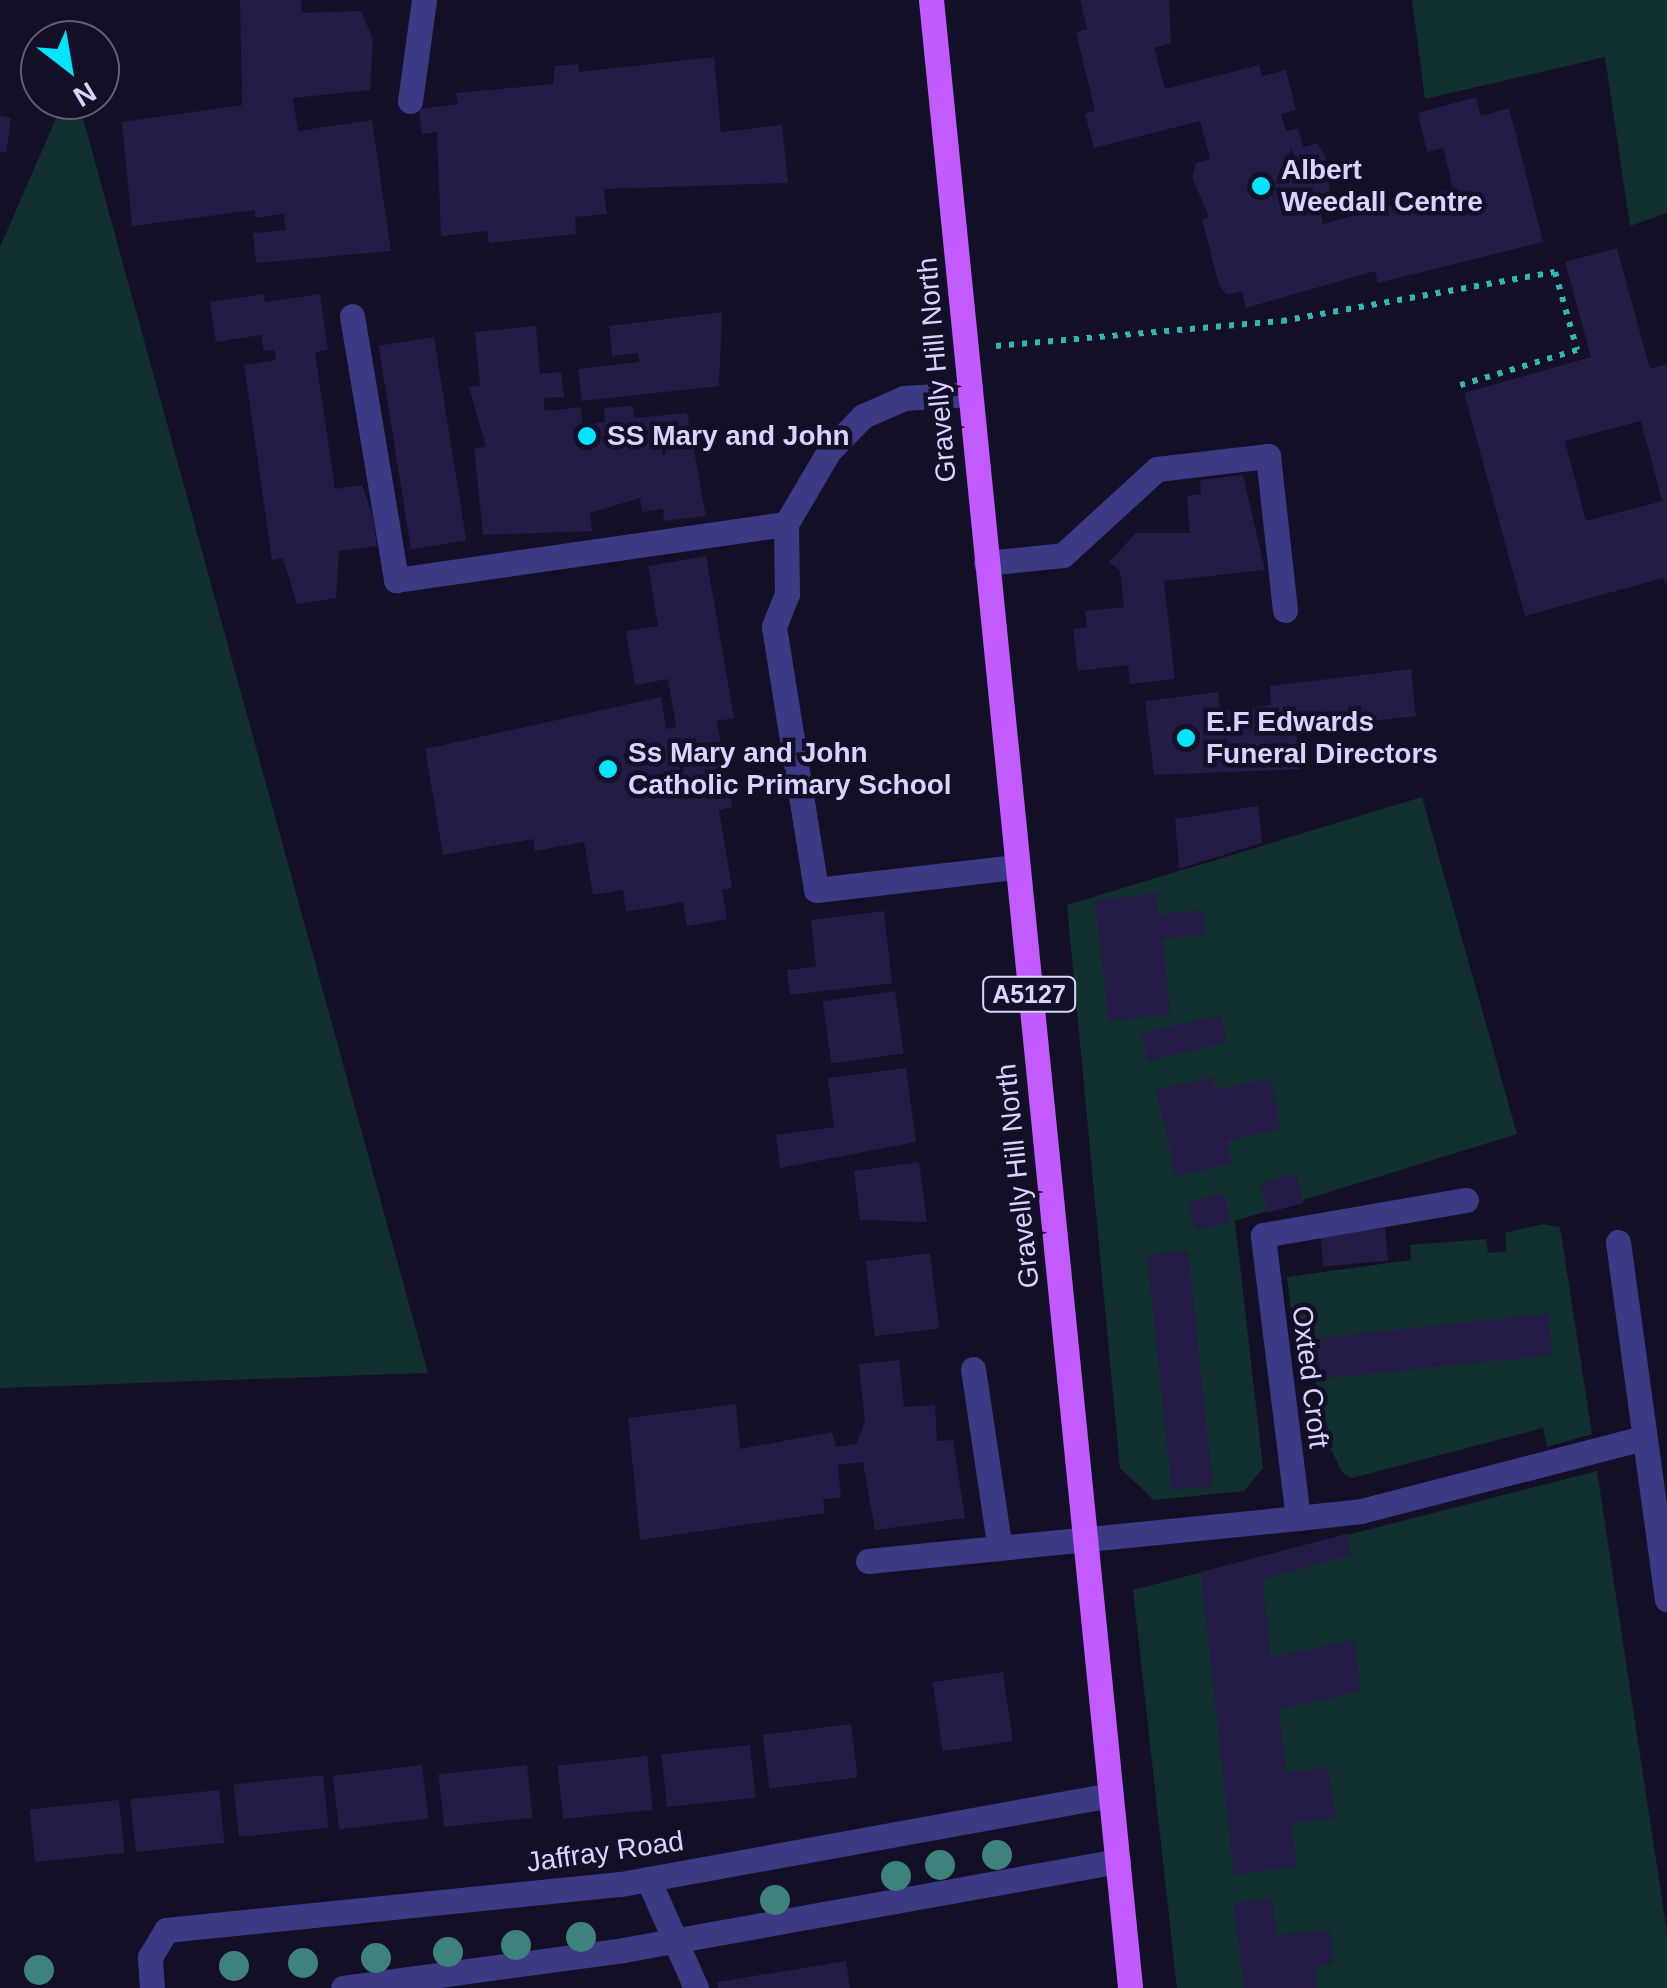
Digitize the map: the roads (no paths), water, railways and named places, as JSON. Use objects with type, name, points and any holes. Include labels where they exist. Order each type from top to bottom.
[{"type":"main road","name":"Gravelly Hill North","points":[[931,0],[1130,1988]]},
{"type":"street","points":[[410,102],[424,0]]},
{"type":"street","points":[[352,316],[396,580],[786,524]]},
{"type":"street","points":[[969,394],[904,398],[862,416],[829,451],[786,524],[787,594],[774,627],[816,890],[1016,868]]},
{"type":"street","points":[[986,563],[1063,555],[1157,470],[1268,456],[1285,610]]},
{"type":"street","name":"Oxted Croft","points":[[1298,1518],[1263,1235],[1466,1200]]},
{"type":"street","points":[[1618,1242],[1667,1600]]},
{"type":"street","points":[[973,1369],[999,1544]]},
{"type":"street","points":[[868,1561],[1084,1533],[1362,1512],[1643,1438]]},
{"type":"street","name":"Jaffray Road","points":[[152,1988],[150,1957],[166,1930],[648,1879],[1110,1795]]},
{"type":"street","points":[[343,1988],[670,1942],[1118,1860]]},
{"type":"street","points":[[648,1879],[670,1942],[696,1988]]},
{"type":"place","name":"Albert Weedall Centre","points":[[1261,186]]},
{"type":"place","name":"SS Mary and John","points":[[587,436]]},
{"type":"place","name":"E.F Edwards Funeral Directors","points":[[1186,738]]},
{"type":"place","name":"Ss Mary and John Catholic Primary School","points":[[608,769]]}]
